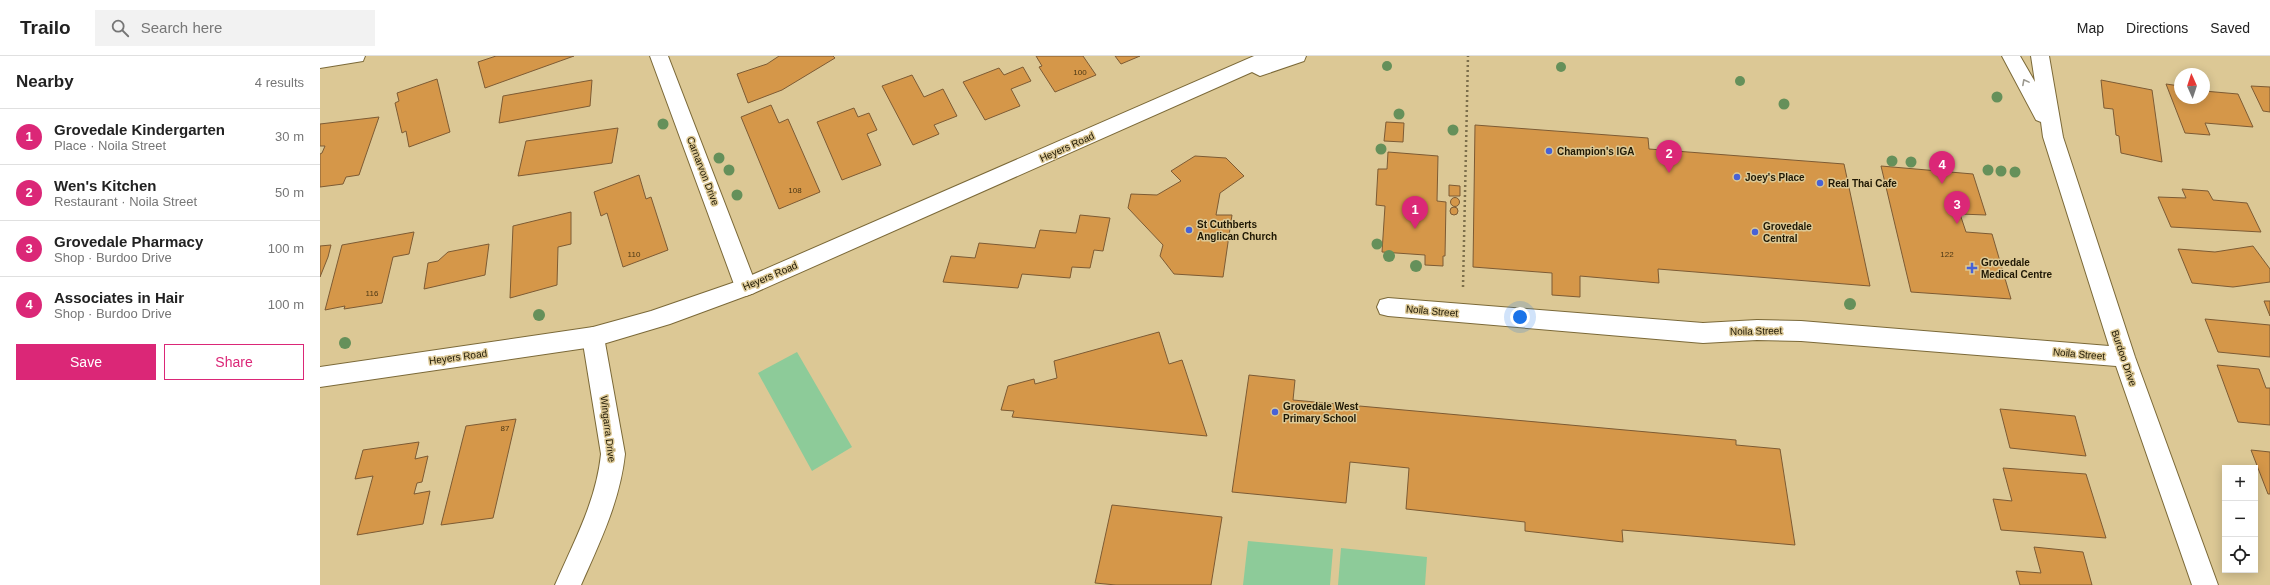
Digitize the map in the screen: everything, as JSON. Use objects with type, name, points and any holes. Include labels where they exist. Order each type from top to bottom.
[{"type":"street","points":[[320,61],[356,56]]},
{"type":"street","name":"Carnarvon Drive","points":[[659,56],[746,287]]},
{"type":"street","name":"Heyers Road","points":[[320,377],[593,337],[639,325],[746,287],[1272,56]]},
{"type":"street","name":"Heyers Road","points":[[1194,91],[1297,56]]},
{"type":"street","name":"Burdoo Drive","points":[[2011,56],[2050,128]]},
{"type":"street","name":"Burdoo Drive","points":[[2040,56],[2050,128],[2124,357],[2205,585]]},
{"type":"street","name":"Noila Street","points":[[1388,307],[1703,333],[1757,330],[1807,332],[2124,357]]},
{"type":"street","name":"Wingarra Drive","points":[[568,585],[603,502],[612,471],[612,454],[593,337]]},
{"type":"path","points":[[1463,314],[1468,56]]},
{"type":"green space","points":[[797,352],[852,447],[812,471],[758,373]]},
{"type":"green space","points":[[1248,541],[1333,549],[1330,585],[1243,585]]},
{"type":"green space","points":[[1341,548],[1427,557],[1425,585],[1338,585]]},
{"type":"building","points":[[496,56],[574,56],[485,88],[478,62]]},
{"type":"building","points":[[779,56],[833,56],[835,58],[782,90],[748,103],[737,74],[767,64]]},
{"type":"building","points":[[1036,56],[1083,56],[1096,75],[1055,92],[1039,67],[1042,66]]},
{"type":"building","points":[[1115,56],[1140,56],[1121,64]]},
{"type":"building","points":[[1023,67],[1031,81],[1011,89],[1020,106],[985,120],[963,82],[999,68],[1004,75]]},
{"type":"building","points":[[912,75],[924,97],[943,89],[957,116],[934,125],[939,134],[913,145],[882,86]]},
{"type":"building","points":[[437,79],[450,132],[409,147],[406,131],[402,133],[395,103],[399,101],[397,93]]},
{"type":"building","points":[[592,80],[590,106],[499,123],[503,96]]},
{"type":"building","points":[[2101,80],[2152,90],[2162,162],[2121,153],[2119,136],[2116,135],[2113,109],[2104,108]]},
{"type":"building","points":[[2166,84],[2174,85],[2174,104],[2210,104],[2210,92],[2238,94],[2253,127],[2205,123],[2210,135],[2185,133]]},
{"type":"building","points":[[2251,86],[2270,87],[2270,112],[2263,111]]},
{"type":"building","points":[[771,105],[779,123],[788,119],[820,192],[779,209],[741,117]]},
{"type":"building","points":[[854,108],[858,117],[869,113],[877,130],[867,134],[881,165],[842,180],[817,122]]},
{"type":"building","points":[[379,117],[359,175],[346,177],[343,184],[320,187],[320,154],[325,146],[320,146],[320,124]]},
{"type":"building","points":[[1386,122],[1404,123],[1403,142],[1384,141]]},
{"type":"building","points":[[1475,125],[1648,138],[1649,149],[1844,164],[1870,286],[1658,269],[1659,283],[1580,276],[1580,297],[1552,295],[1552,273],[1473,267]]},
{"type":"building","points":[[618,128],[612,163],[518,176],[526,141]]},
{"type":"building","points":[[1388,152],[1438,156],[1437,201],[1446,202],[1445,256],[1443,256],[1443,266],[1425,265],[1425,255],[1382,252],[1385,206],[1376,205],[1378,169],[1387,169]]},
{"type":"building","name":"St Cuthberts Anglican Church","points":[[1195,156],[1226,158],[1244,176],[1220,193],[1216,215],[1232,215],[1223,277],[1174,274],[1160,256],[1163,245],[1128,208],[1131,194],[1157,195],[1181,181],[1171,171]]},
{"type":"building","points":[[1881,166],[1973,174],[1986,215],[1960,214],[1966,232],[1992,234],[2011,299],[1911,292]]},
{"type":"building","points":[[639,175],[646,199],[651,197],[668,250],[623,267],[607,213],[601,216],[594,192]]},
{"type":"building","points":[[1449,185],[1460,186],[1460,196],[1449,196]]},
{"type":"building","points":[[2182,189],[2208,191],[2213,200],[2247,203],[2261,232],[2171,227],[2158,197],[2186,198]]},
{"type":"building","points":[[1453,198],[1457,198],[1459,202],[1457,206],[1453,206],[1451,204],[1451,200]]},
{"type":"building","points":[[1452,207],[1456,207],[1458,211],[1456,215],[1452,215],[1450,213],[1450,209]]},
{"type":"building","points":[[571,212],[571,244],[558,247],[557,285],[510,298],[513,226]]},
{"type":"building","points":[[1080,215],[1110,218],[1103,251],[1094,250],[1090,268],[1072,267],[1070,278],[1022,274],[1018,288],[943,282],[951,256],[975,258],[979,243],[1035,248],[1040,230],[1076,233]]},
{"type":"building","points":[[414,232],[409,254],[393,257],[382,303],[344,309],[345,306],[325,310],[342,245]]},
{"type":"building","points":[[489,244],[485,275],[424,289],[428,263],[438,261],[448,252]]},
{"type":"building","points":[[331,245],[328,257],[320,277],[320,246]]},
{"type":"building","points":[[2253,246],[2270,269],[2270,282],[2233,287],[2192,283],[2178,249],[2215,252]]},
{"type":"building","points":[[2264,301],[2270,301],[2270,316]]},
{"type":"building","points":[[2205,319],[2270,325],[2270,357],[2218,352]]},
{"type":"building","points":[[1159,332],[1169,364],[1182,360],[1207,436],[1012,417],[1014,411],[1001,410],[1008,386],[1034,379],[1035,384],[1057,378],[1054,361]]},
{"type":"building","points":[[2217,365],[2259,369],[2266,388],[2270,388],[2270,425],[2238,422]]},
{"type":"building","points":[[1249,375],[1295,380],[1293,400],[1736,440],[1736,445],[1780,449],[1795,545],[1622,530],[1623,542],[1525,531],[1525,522],[1406,509],[1409,468],[1350,462],[1346,503],[1232,492]]},
{"type":"building","points":[[2000,409],[2075,416],[2086,456],[2010,448]]},
{"type":"building","points":[[516,419],[493,518],[441,525],[466,426]]},
{"type":"building","points":[[419,442],[415,459],[428,456],[422,482],[417,483],[414,494],[430,491],[423,524],[357,535],[373,476],[355,479],[363,450]]},
{"type":"building","points":[[2251,450],[2270,452],[2270,494],[2268,494]]},
{"type":"building","points":[[2003,468],[2086,474],[2106,538],[2001,530],[1993,499],[2012,501]]},
{"type":"building","points":[[1112,505],[1222,517],[1211,585],[1116,585],[1095,583]]},
{"type":"building","points":[[2034,547],[2083,552],[2092,585],[2020,585],[2016,571],[2041,573]]},
{"type":"place","name":"Champion's IGA","points":[[1549,151]]},
{"type":"place","name":"Wen's Kitchen","points":[[1669,173]]},
{"type":"place","name":"Joey's Place","points":[[1737,177]]},
{"type":"place","name":"Real Thai Cafe","points":[[1820,183]]},
{"type":"place","name":"Associates in Hair","points":[[1942,184]]},
{"type":"place","name":"Grovedale Pharmacy","points":[[1957,224]]},
{"type":"place","name":"Grovedale Kindergarten","points":[[1415,229]]},
{"type":"place","name":"St Cuthberts Anglican Church","points":[[1189,230]]},
{"type":"place","name":"Grovedale Central","points":[[1755,232]]},
{"type":"place","name":"Grovedale Medical Centre","points":[[1972,268]]},
{"type":"place","name":"Grovedale West Primary School","points":[[1275,412]]}]
